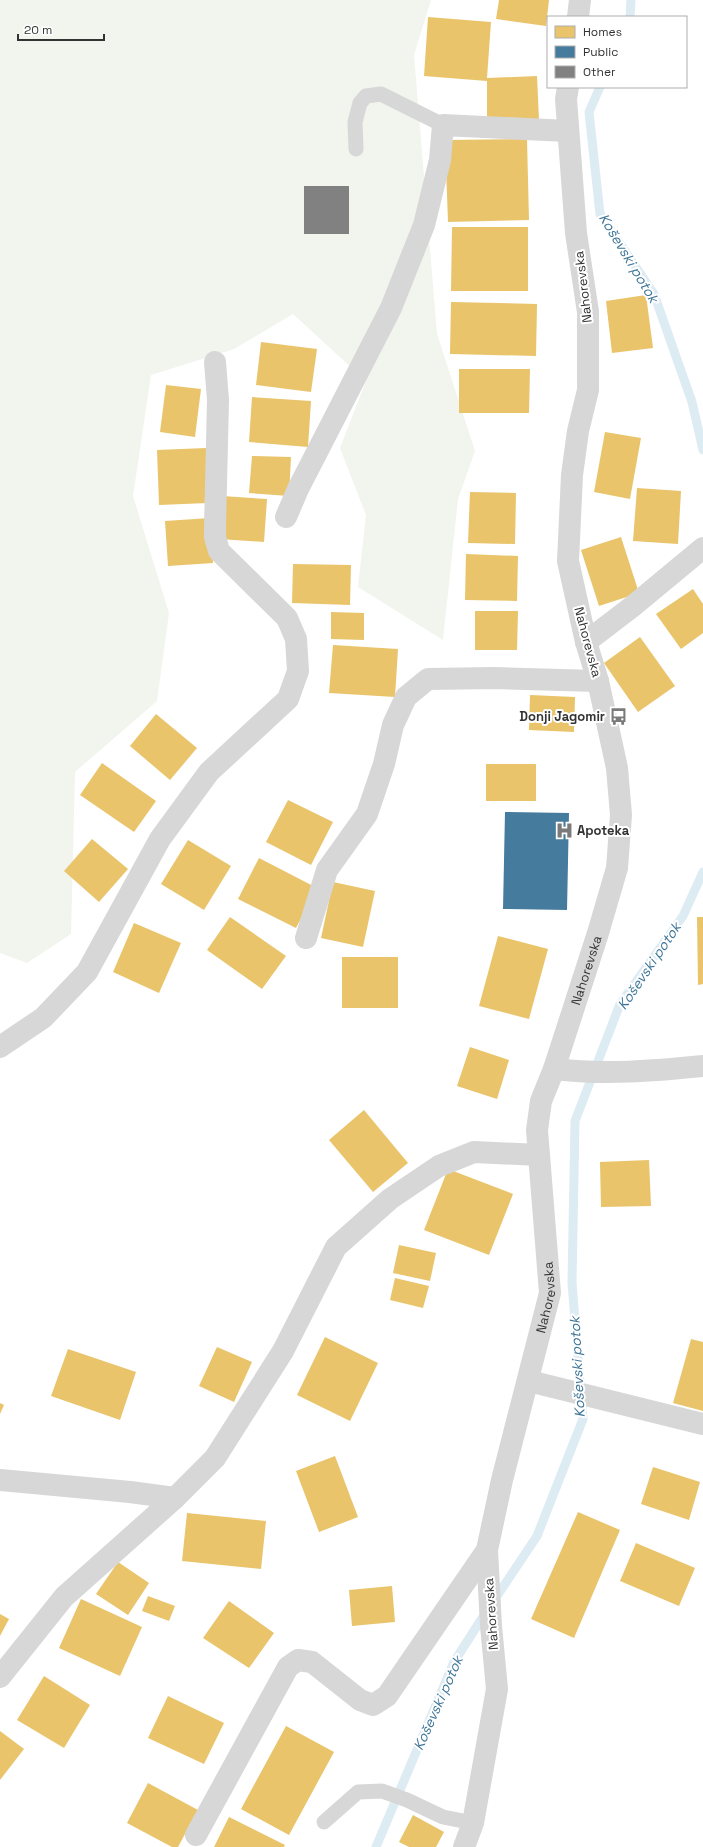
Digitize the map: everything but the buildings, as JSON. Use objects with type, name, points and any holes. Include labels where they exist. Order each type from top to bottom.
[{"type":"street","points":[[578,16],[580,0]]},
{"type":"street","name":"Nahorevska","points":[[464,1847],[473,1823],[497,1689],[491,1626],[487,1556],[502,1480],[529,1381],[550,1293],[537,1130],[541,1101],[564,1070],[598,933],[617,868],[621,815],[617,768],[598,681],[586,642],[568,561],[572,475],[578,431],[588,390],[588,312],[576,233],[566,99],[568,88]]},
{"type":"street","points":[[286,517],[298,489],[391,308],[424,225],[440,160],[443,125],[568,131]]},
{"type":"street","points":[[0,1047],[43,1018],[87,972],[160,839],[209,772],[288,699],[298,671],[296,639],[287,618],[219,551],[217,545],[215,527],[218,400],[215,362]]},
{"type":"street","points":[[586,642],[703,548]]},
{"type":"street","points":[[306,938],[327,870],[367,814],[384,764],[392,725],[406,698],[428,679],[494,678],[598,681]]},
{"type":"street","points":[[564,1070],[626,1072],[703,1066]]},
{"type":"street","points":[[0,1677],[64,1597],[175,1498],[215,1458],[283,1351],[336,1247],[390,1199],[439,1166],[474,1152],[539,1155]]},
{"type":"street","points":[[529,1381],[703,1424]]},
{"type":"street","points":[[0,1480],[130,1492],[175,1498]]},
{"type":"street","points":[[196,1835],[288,1668],[298,1660],[312,1662],[360,1700],[373,1704],[387,1696],[487,1556]]},
{"type":"lane","points":[[356,149],[355,122],[360,103],[366,96],[381,94],[443,125]]},
{"type":"lane","points":[[324,1822],[358,1792],[382,1791],[407,1800],[443,1817],[473,1823]]},
{"type":"shaded area","points":[[0,0],[431,0],[414,55],[437,334],[475,451],[458,499],[443,640],[358,587],[366,515],[340,448],[366,381],[293,314],[234,349],[151,375],[133,496],[169,613],[157,701],[75,772],[71,934],[27,963],[0,953]]},
{"type":"waterway","name":"Koševski potok","points":[[630,16],[631,0]]},
{"type":"waterway","name":"Koševski potok","points":[[600,88],[589,112],[600,214],[654,294],[692,402],[703,450]]},
{"type":"waterway","name":"Koševski potok","points":[[493,1602],[537,1536],[583,1419],[572,1283],[575,1121],[620,1004],[683,916],[703,872]]},
{"type":"waterway","name":"Koševski potok","points":[[376,1847],[454,1662],[486,1612]]},
{"type":"place","name":"Donji Jagomir","points":[[618,716]]},
{"type":"place","name":"Apoteka","points":[[564,830]]}]
